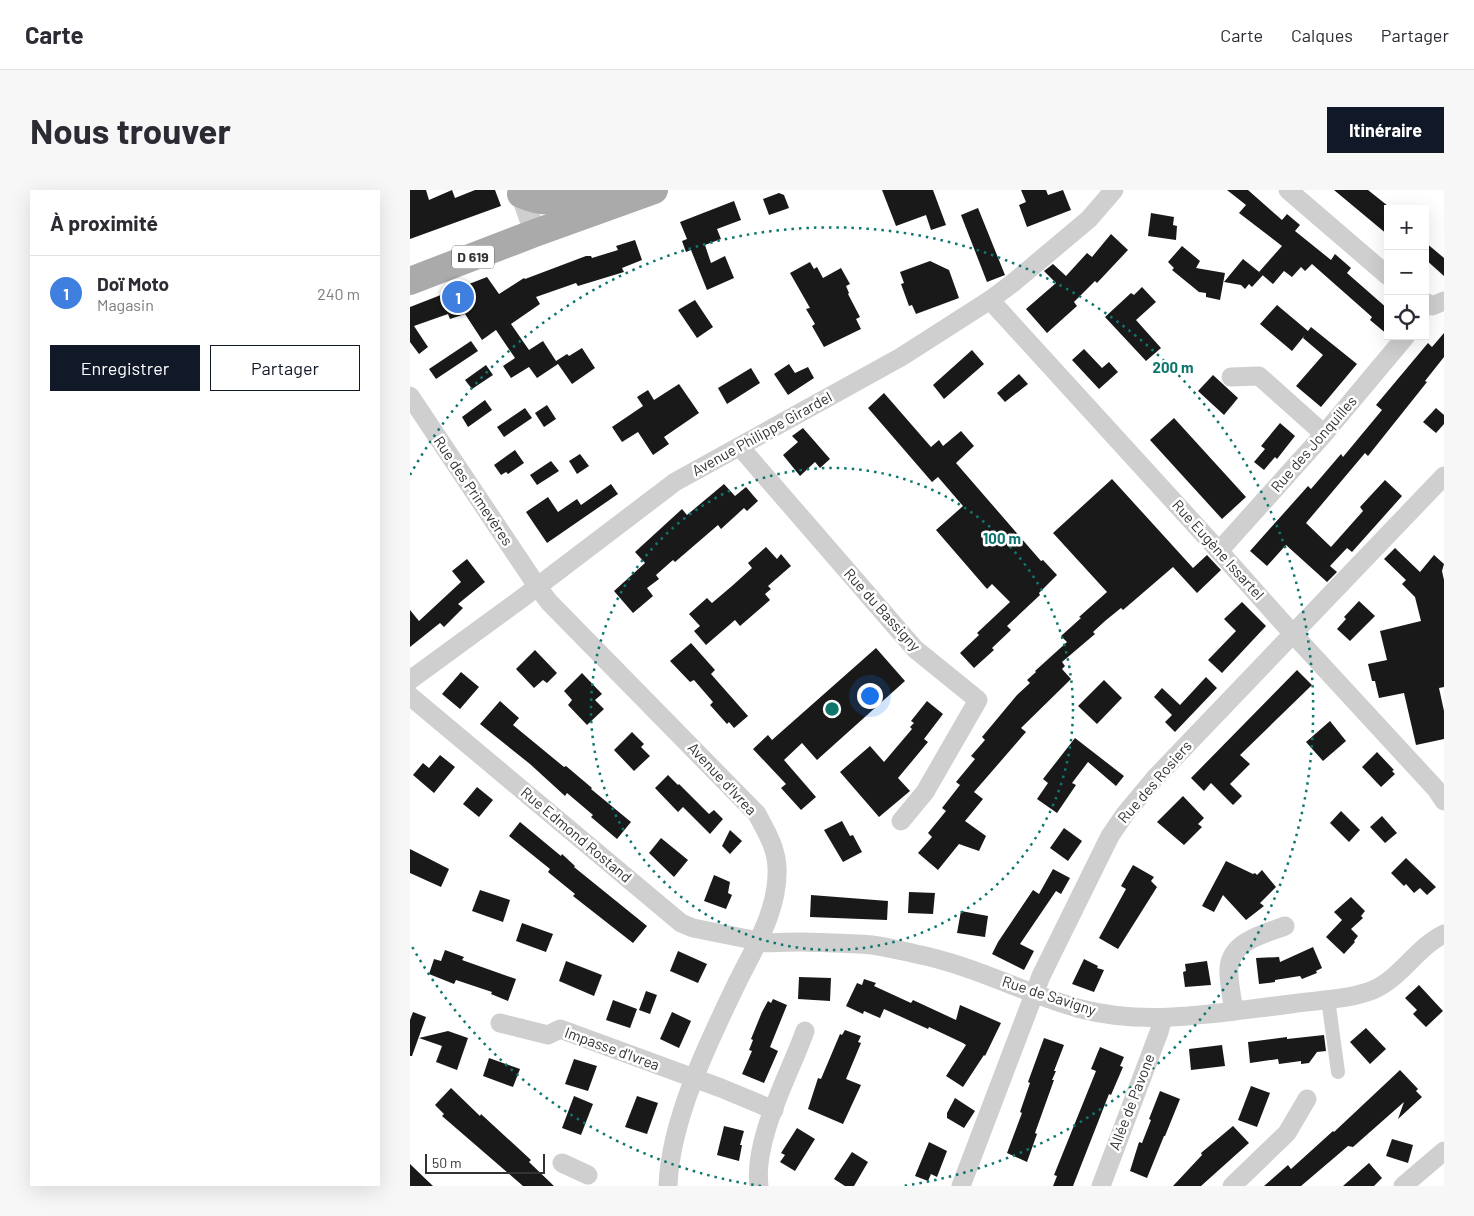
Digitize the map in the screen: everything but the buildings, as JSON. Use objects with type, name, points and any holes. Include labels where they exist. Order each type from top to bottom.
[{"type":"main road","points":[[521,192],[534,200],[554,202],[604,193],[649,192]]},
{"type":"main road","name":"D 619","points":[[410,281],[649,192]]},
{"type":"street","name":"Avenue Philippe Girardel","points":[[410,680],[675,482],[901,357],[990,300],[1089,219],[1114,190]]},
{"type":"street","points":[[1288,190],[1384,273]]},
{"type":"street","points":[[521,192],[535,233]]},
{"type":"street","name":"Rue Eugène Issartel","points":[[990,300],[1436,789],[1444,801]]},
{"type":"street","name":"Rue des Jonquilles","points":[[1219,551],[1324,434],[1403,340]]},
{"type":"street","points":[[1231,377],[1259,376],[1324,434]]},
{"type":"street","name":"Rue des Primevères","points":[[410,396],[537,586]]},
{"type":"street","name":"Rue du Bassigny","points":[[740,447],[915,649],[978,700],[925,792],[901,821]]},
{"type":"street","name":"Rue des Rosiers","points":[[961,1186],[1034,993],[1110,836],[1125,814],[1155,778],[1230,702],[1444,476]]},
{"type":"street","name":"Avenue d'Ivrea","points":[[537,586],[549,602],[757,814],[769,837],[774,852],[776,885],[770,915],[694,1079],[681,1115],[669,1172],[668,1186]]},
{"type":"street","name":"Rue Edmond Rostand","points":[[410,696],[681,923],[692,928],[748,939],[757,943]]},
{"type":"street","points":[[1234,1011],[1228,968],[1231,956],[1245,942],[1285,926]]},
{"type":"street","name":"Rue de Savigny","points":[[757,943],[801,942],[873,945],[932,957],[1082,1009],[1110,1014],[1163,1018],[1234,1011],[1362,993],[1384,984],[1426,946],[1444,934]]},
{"type":"street","points":[[1328,999],[1338,1072]]},
{"type":"street","name":"Allée de Pavone","points":[[1101,1186],[1163,1018]]},
{"type":"street","name":"Impasse d'Ivrea","points":[[500,1023],[548,1035],[560,1029],[721,1088],[774,1110]]},
{"type":"street","points":[[759,1186],[758,1174],[761,1149],[805,1031]]},
{"type":"street","points":[[1232,1186],[1287,1133],[1307,1099]]},
{"type":"street","points":[[1403,1186],[1444,1151]]},
{"type":"street","points":[[562,1163],[588,1175]]},
{"type":"place","name":"Doï Moto","points":[[458,297]]}]
